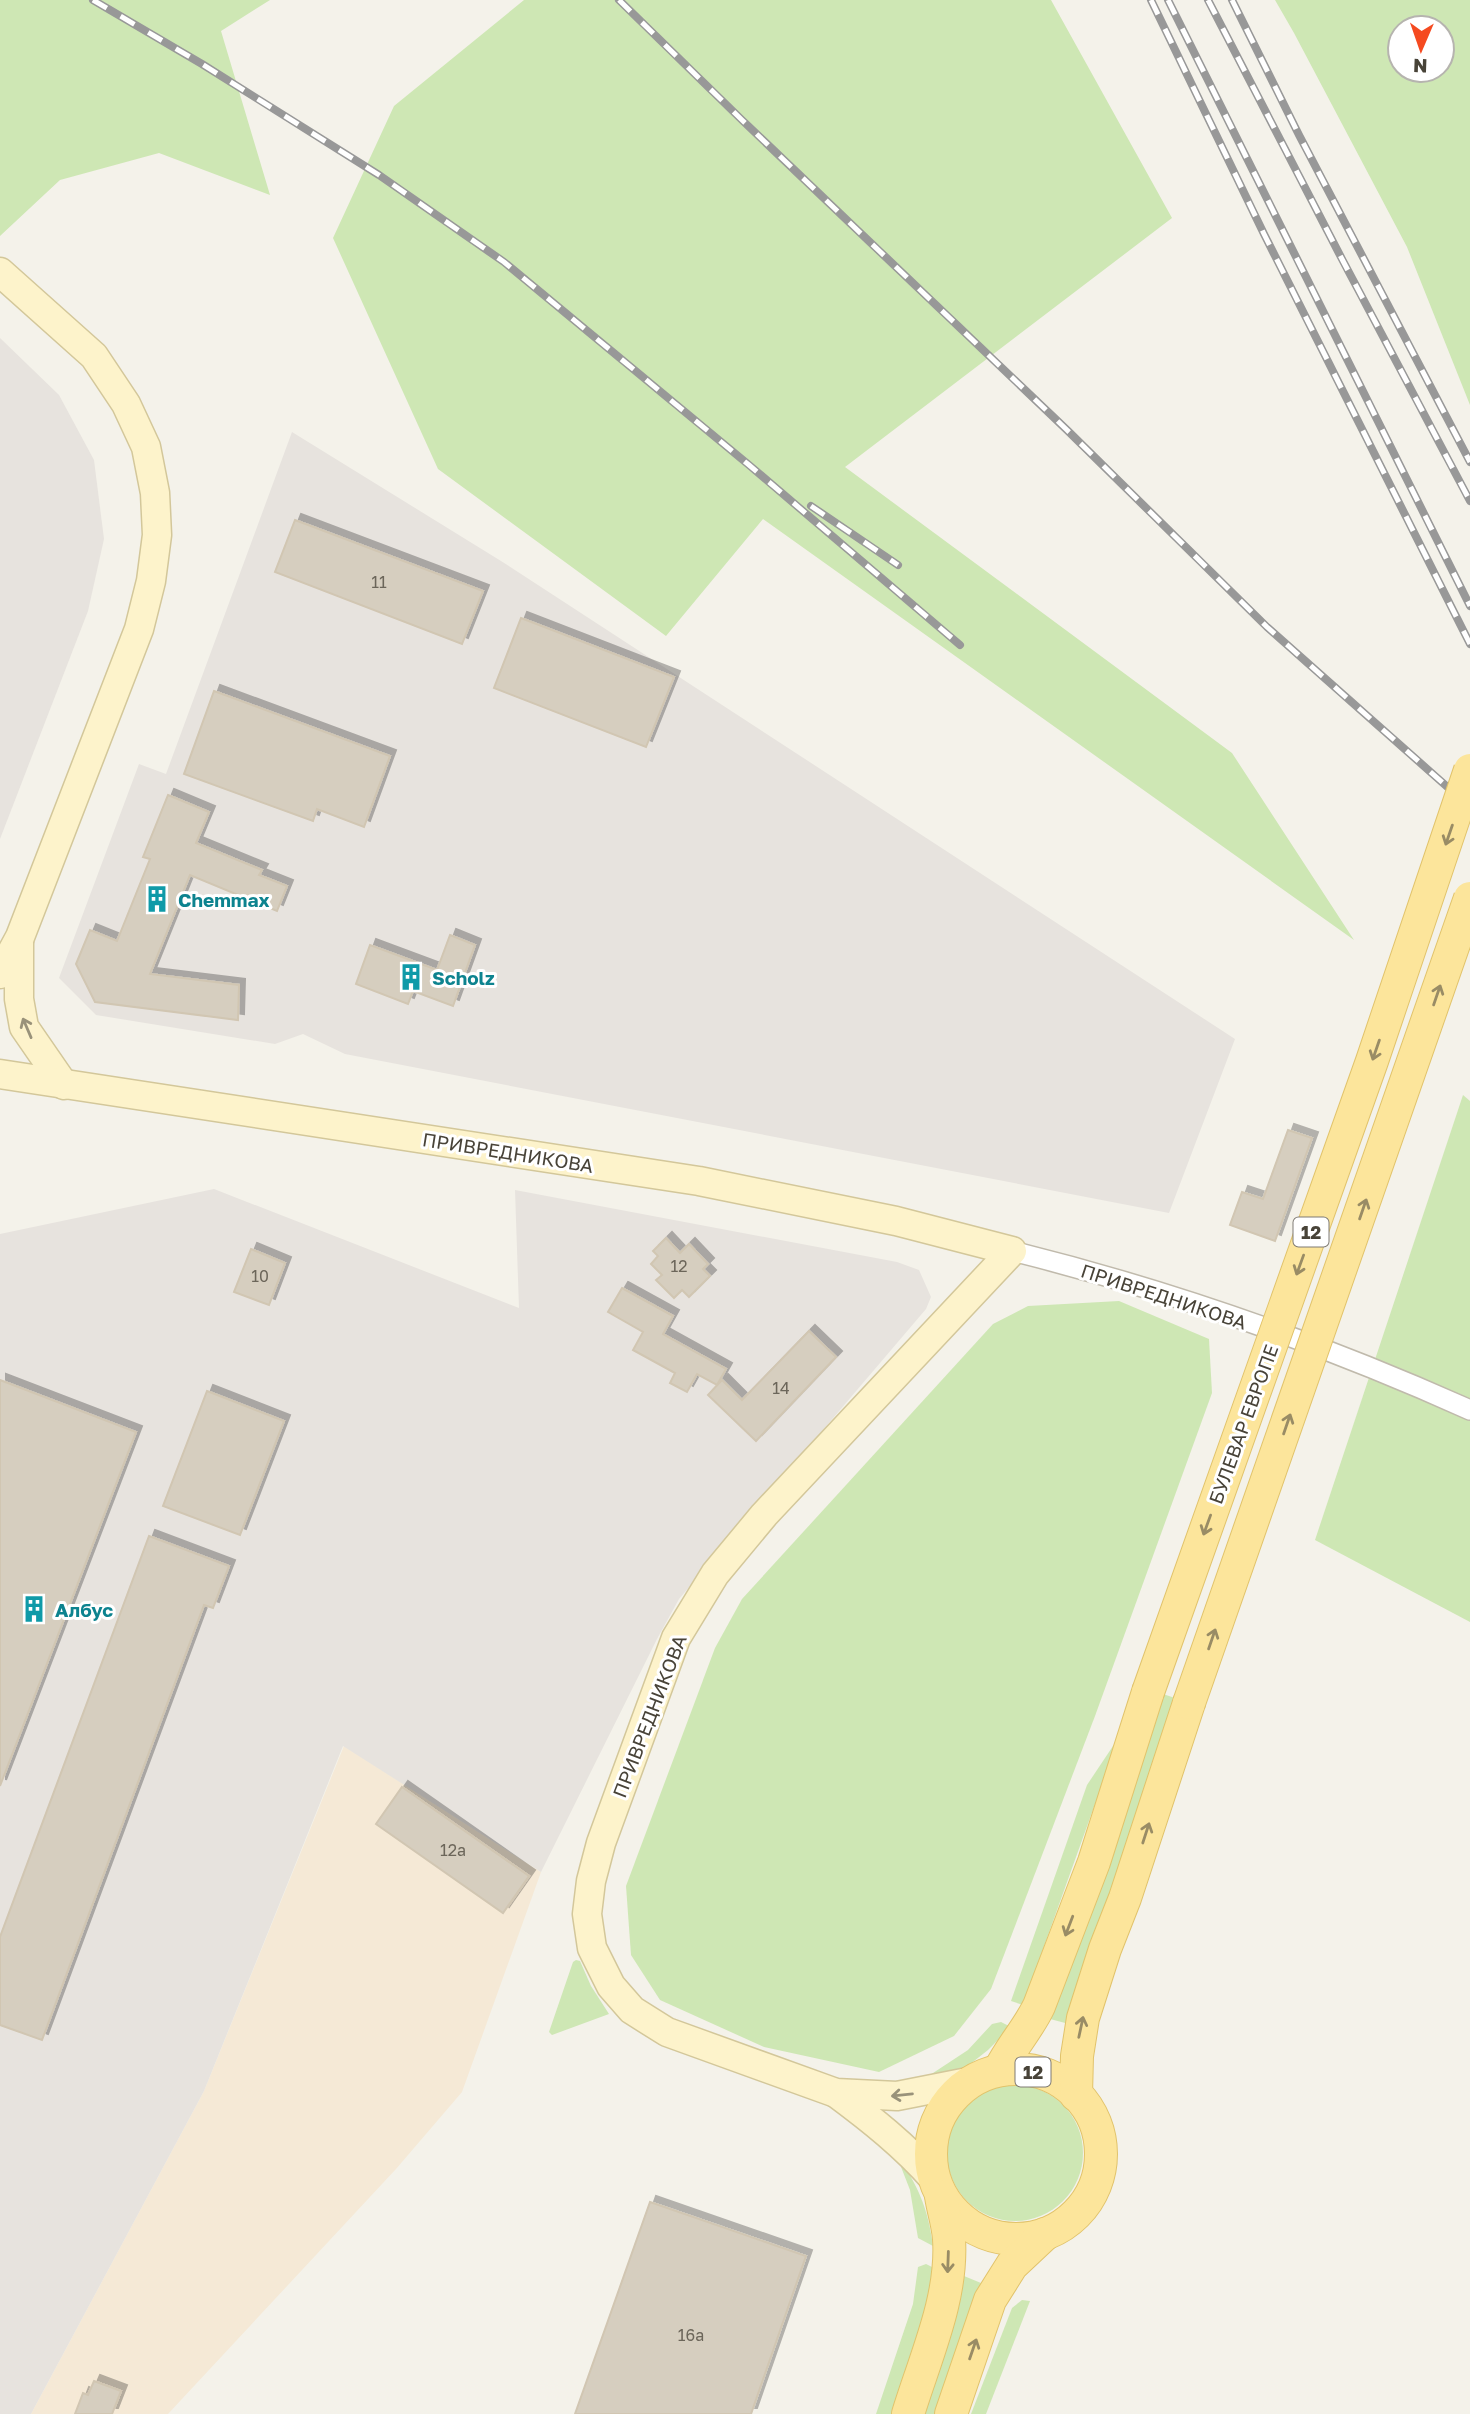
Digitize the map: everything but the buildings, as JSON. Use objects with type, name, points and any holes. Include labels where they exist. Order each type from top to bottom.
[{"type":"main road","name":"БУЛЕВАР ЕВРОПЕ","points":[[1000,2069],[1008,2053],[1029,2027],[1039,2006],[1094,1862],[1148,1692],[1372,1061],[1470,770]]},
{"type":"main road","name":"12","points":[[1076,2095],[1077,2056],[1083,2018],[1105,1949],[1125,1898],[1189,1703],[1470,898]]},
{"type":"main road","name":"12","points":[[908,2414],[947,2278],[949,2238],[931,2150],[937,2122],[956,2093],[968,2082],[1000,2069],[1041,2074],[1060,2082],[1076,2095],[1093,2118],[1101,2144],[1099,2173],[1088,2199],[1070,2220],[1045,2234],[1012,2265],[990,2300],[951,2414]]},
{"type":"main road","name":"12","points":[[937,2187],[955,2214],[974,2229],[997,2238],[1021,2239],[1045,2234]]},
{"type":"street","points":[[0,272],[94,356],[127,404],[146,447],[155,493],[157,535],[151,581],[139,629],[20,937],[0,974]]},
{"type":"street","points":[[20,937],[18,970],[24,1027],[64,1085]]},
{"type":"street","name":"ПРИВРЕДНИКОВА","points":[[0,1074],[699,1181],[896,1221],[1078,1268],[1186,1300],[1401,1379],[1470,1410]]},
{"type":"street","name":"ПРИВРЕДНИКОВА","points":[[836,2092],[667,2032],[632,2010],[611,1986],[592,1948],[587,1914],[591,1881],[601,1843],[676,1638],[715,1574],[764,1516],[1012,1251]]},
{"type":"street","points":[[836,2092],[897,2096],[968,2082]]},
{"type":"street","points":[[836,2092],[886,2130],[912,2155],[937,2187]]},
{"type":"shaded area","points":[[0,338],[59,395],[94,460],[104,539],[88,611],[0,839]]},
{"type":"shaded area","points":[[292,432],[501,561],[1235,1039],[1169,1213],[345,1054],[303,1034],[275,1044],[96,1015],[59,978],[139,764],[166,774]]},
{"type":"shaded area","points":[[214,1189],[519,1308],[515,1190],[897,1262],[919,1270],[931,1297],[926,1309],[679,1599],[541,1872],[343,1746],[204,2091],[31,2414],[0,2414],[0,1234]]},
{"type":"shaded area","points":[[344,1746],[541,1872],[462,2092],[396,2169],[168,2414],[31,2414],[204,2091]]},
{"type":"green space","points":[[0,0],[270,0],[221,31],[270,195],[159,153],[60,180],[0,236]]},
{"type":"green space","points":[[524,0],[1051,0],[1172,218],[845,467],[1232,753],[1354,940],[763,519],[666,636],[438,469],[333,238],[394,106]]},
{"type":"green space","points":[[1275,0],[1470,0],[1470,405],[1407,247]]},
{"type":"green space","points":[[1463,1095],[1470,1101],[1470,1622],[1315,1540]]},
{"type":"green space","points":[[1119,1301],[1209,1339],[1212,1393],[1095,1716],[991,1989],[954,2036],[879,2072],[764,2047],[660,2000],[631,1955],[626,1886],[715,1648],[742,1599],[993,1324],[1028,1306]]},
{"type":"green space","points":[[1163,1694],[1178,1699],[1069,2024],[1050,2019]]},
{"type":"green space","points":[[1119,1737],[1023,2005],[1011,2001],[1087,1785]]},
{"type":"green space","points":[[580,1961],[591,1986],[609,2014],[552,2035],[549,2032],[573,1962]]},
{"type":"green space","points":[[1001,2022],[1011,2027],[969,2065],[948,2076],[930,2075],[968,2050],[992,2024]]},
{"type":"green space","points":[[1015,2085],[1041,2090],[1063,2105],[1078,2127],[1083,2153],[1078,2179],[1063,2201],[1041,2216],[1015,2221],[989,2216],[967,2201],[952,2179],[947,2153],[952,2127],[967,2105],[989,2090]]},
{"type":"green space","points":[[896,2154],[921,2197],[933,2246],[918,2238],[910,2190]]},
{"type":"green space","points":[[926,2264],[934,2268],[933,2288],[893,2414],[876,2414],[913,2304],[918,2267]]},
{"type":"green space","points":[[964,2276],[981,2283],[972,2303],[944,2414],[921,2414]]},
{"type":"green space","points":[[1022,2300],[1030,2301],[986,2414],[971,2414],[1012,2308]]},
{"type":"railway","points":[[93,0],[202,64],[379,175],[504,262],[749,465],[960,645]]},
{"type":"railway","points":[[619,0],[1067,430],[1267,627],[1470,807]]},
{"type":"railway","points":[[1151,0],[1264,234],[1470,644]]},
{"type":"railway","points":[[1168,0],[1470,606]]},
{"type":"railway","points":[[1208,0],[1470,501]]},
{"type":"railway","points":[[1232,0],[1299,135],[1470,462]]},
{"type":"railway","points":[[811,506],[898,565]]},
{"type":"place","name":"Chemmax","points":[[157,899]]},
{"type":"place","name":"Scholz","points":[[411,977]]},
{"type":"place","name":"Албус","points":[[34,1609]]}]
